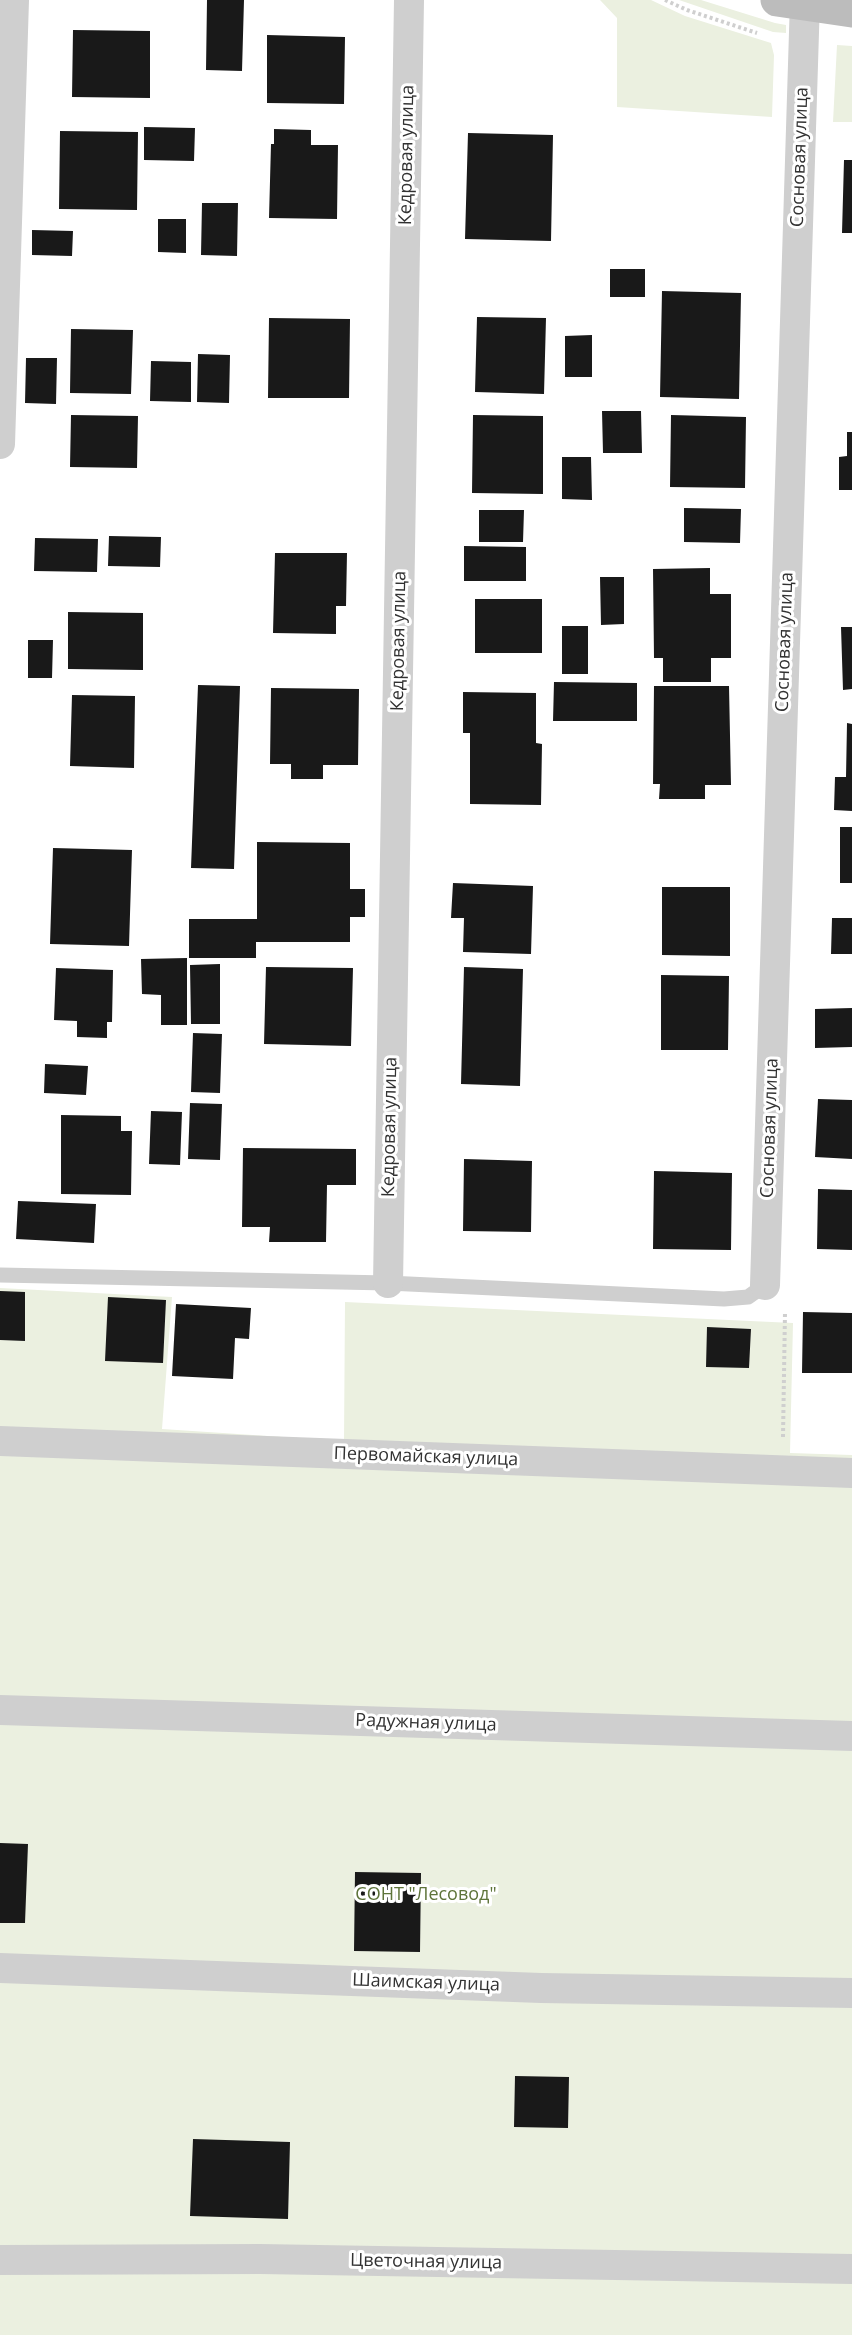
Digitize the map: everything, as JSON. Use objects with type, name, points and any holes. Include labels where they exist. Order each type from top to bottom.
[{"type":"main road","points":[[795,2],[852,11]]},
{"type":"street","points":[[0,444],[14,0]]},
{"type":"street","name":"Кедровая улица","points":[[388,1283],[409,0]]},
{"type":"street","name":"Сосновая улица","points":[[765,1285],[795,2]]},
{"type":"street","name":"Первомайская улица","points":[[0,1441],[852,1473]]},
{"type":"street","name":"Радужная улица","points":[[0,1710],[852,1736]]},
{"type":"street","name":"Шаимская улица","points":[[0,1968],[541,1988],[852,1994]]},
{"type":"street","name":"Цветочная улица","points":[[0,2260],[260,2259],[852,2269]]},
{"type":"lane","points":[[0,1275],[388,1283],[724,1299],[748,1297],[765,1285]]},
{"type":"path","points":[[765,1285],[786,1313],[783,1471]]},
{"type":"green space","points":[[600,0],[651,0],[685,16],[771,43],[774,55],[772,117],[617,107],[617,18]]},
{"type":"green space","points":[[679,0],[701,0],[786,25],[786,33],[773,32]]},
{"type":"green space","points":[[837,45],[852,46],[852,122],[833,122]]},
{"type":"green space","name":"СОНТ \"Лесовод\"","points":[[0,1288],[172,1297],[162,1429],[344,1441],[345,1302],[793,1323],[790,1453],[852,1455],[852,2335],[0,2335]]},
{"type":"building","points":[[207,0],[244,0],[242,71],[206,70]]},
{"type":"building","points":[[73,30],[150,31],[150,98],[72,97]]},
{"type":"building","points":[[267,35],[345,37],[344,104],[267,103]]},
{"type":"building","points":[[144,127],[195,128],[194,161],[144,160]]},
{"type":"building","points":[[274,129],[311,130],[311,145],[338,145],[337,219],[269,218],[271,144],[274,144]]},
{"type":"building","points":[[60,131],[138,132],[137,210],[59,209]]},
{"type":"building","points":[[468,133],[553,135],[551,241],[465,239]]},
{"type":"building","points":[[844,160],[852,160],[852,233],[842,233]]},
{"type":"building","points":[[202,203],[238,203],[237,256],[201,255]]},
{"type":"building","points":[[158,219],[186,219],[186,253],[158,252]]},
{"type":"building","points":[[32,230],[73,231],[72,256],[32,255]]},
{"type":"building","points":[[610,269],[645,269],[645,297],[610,297]]},
{"type":"building","points":[[662,291],[741,293],[739,399],[660,397]]},
{"type":"building","points":[[477,317],[546,318],[544,394],[475,392]]},
{"type":"building","points":[[269,318],[350,319],[349,398],[268,398]]},
{"type":"building","points":[[71,329],[133,330],[131,394],[70,393]]},
{"type":"building","points":[[592,335],[592,377],[565,377],[565,336]]},
{"type":"building","points":[[198,354],[230,355],[229,403],[197,402]]},
{"type":"building","points":[[26,358],[57,358],[56,404],[25,403]]},
{"type":"building","points":[[151,361],[191,362],[191,402],[150,401]]},
{"type":"building","points":[[602,411],[641,411],[642,453],[603,453]]},
{"type":"building","points":[[71,415],[138,416],[137,468],[70,467]]},
{"type":"building","points":[[473,415],[543,416],[543,494],[472,493]]},
{"type":"building","points":[[671,415],[746,417],[745,488],[670,487]]},
{"type":"building","points":[[847,432],[852,432],[852,490],[839,490],[839,457],[847,456]]},
{"type":"building","points":[[562,457],[591,457],[592,500],[562,499]]},
{"type":"building","points":[[684,508],[741,509],[740,543],[684,542]]},
{"type":"building","points":[[479,510],[524,510],[523,542],[479,542]]},
{"type":"building","points":[[109,536],[161,537],[160,567],[108,566]]},
{"type":"building","points":[[35,538],[98,539],[97,572],[34,571]]},
{"type":"building","points":[[464,546],[526,547],[526,581],[464,581]]},
{"type":"building","points":[[275,553],[347,553],[346,606],[336,606],[336,634],[273,633]]},
{"type":"building","points":[[710,568],[710,594],[731,594],[731,658],[711,658],[711,682],[663,682],[663,658],[654,658],[653,569]]},
{"type":"building","points":[[600,577],[624,577],[624,624],[601,625]]},
{"type":"building","points":[[475,599],[542,599],[542,653],[475,653]]},
{"type":"building","points":[[68,612],[143,613],[143,670],[68,669]]},
{"type":"building","points":[[562,626],[588,626],[588,674],[562,674]]},
{"type":"building","points":[[841,627],[852,627],[852,689],[843,690]]},
{"type":"building","points":[[28,640],[53,640],[52,678],[28,678]]},
{"type":"building","points":[[554,682],[637,683],[637,721],[553,721]]},
{"type":"building","points":[[198,685],[240,686],[234,869],[191,868]]},
{"type":"building","points":[[654,686],[729,686],[731,785],[705,785],[705,799],[659,799],[660,784],[653,784]]},
{"type":"building","points":[[271,688],[359,689],[358,765],[323,765],[323,779],[291,779],[291,764],[270,764]]},
{"type":"building","points":[[463,692],[536,693],[536,743],[542,744],[541,805],[470,804],[470,733],[463,733]]},
{"type":"building","points":[[72,695],[135,696],[134,768],[70,766]]},
{"type":"building","points":[[847,723],[852,724],[852,811],[834,810],[835,777],[846,777]]},
{"type":"building","points":[[840,827],[852,827],[852,883],[840,883]]},
{"type":"building","points":[[257,842],[350,843],[350,889],[365,889],[365,917],[350,917],[350,942],[256,942],[256,958],[189,958],[189,919],[257,919]]},
{"type":"building","points":[[53,848],[132,850],[129,946],[50,944]]},
{"type":"building","points":[[453,883],[533,886],[531,954],[463,952],[464,918],[451,918]]},
{"type":"building","points":[[662,887],[730,887],[730,956],[662,955]]},
{"type":"building","points":[[832,918],[852,918],[852,954],[831,954]]},
{"type":"building","points":[[187,958],[187,1025],[161,1025],[161,995],[142,994],[141,959]]},
{"type":"building","points":[[220,964],[220,1024],[191,1024],[190,965]]},
{"type":"building","points":[[266,967],[353,968],[351,1046],[264,1044]]},
{"type":"building","points":[[464,967],[523,969],[520,1086],[461,1084]]},
{"type":"building","points":[[56,968],[113,970],[112,1022],[107,1022],[107,1038],[77,1037],[77,1021],[54,1020]]},
{"type":"building","points":[[661,975],[729,976],[728,1050],[661,1050]]},
{"type":"building","points":[[852,1008],[852,1047],[815,1048],[815,1009]]},
{"type":"building","points":[[193,1033],[222,1034],[220,1093],[191,1092]]},
{"type":"building","points":[[45,1064],[88,1066],[86,1095],[44,1093]]},
{"type":"building","points":[[818,1099],[852,1100],[852,1159],[815,1157]]},
{"type":"building","points":[[190,1103],[222,1104],[220,1160],[188,1159]]},
{"type":"building","points":[[151,1111],[182,1112],[180,1165],[149,1164]]},
{"type":"building","points":[[61,1115],[121,1116],[121,1131],[132,1131],[131,1195],[61,1194]]},
{"type":"building","points":[[243,1148],[356,1149],[356,1185],[327,1185],[326,1242],[269,1242],[270,1227],[242,1227]]},
{"type":"building","points":[[464,1159],[532,1161],[531,1232],[463,1231]]},
{"type":"building","points":[[654,1171],[732,1173],[731,1250],[653,1249]]},
{"type":"building","points":[[818,1189],[852,1190],[852,1250],[817,1249]]},
{"type":"building","points":[[18,1201],[96,1204],[94,1243],[16,1239]]},
{"type":"building","points":[[0,1291],[25,1292],[25,1341],[0,1340]]},
{"type":"building","points":[[108,1297],[166,1300],[163,1363],[105,1361]]},
{"type":"building","points":[[176,1304],[251,1308],[249,1339],[235,1338],[233,1379],[172,1376]]},
{"type":"building","points":[[803,1312],[852,1313],[852,1373],[802,1373]]},
{"type":"building","points":[[707,1327],[751,1329],[749,1368],[706,1367]]},
{"type":"building","points":[[0,1843],[28,1844],[25,1923],[0,1923]]},
{"type":"building","points":[[355,1872],[421,1873],[420,1952],[354,1951]]},
{"type":"building","points":[[515,2076],[569,2077],[568,2128],[514,2127]]},
{"type":"building","points":[[193,2139],[290,2142],[288,2219],[190,2216]]}]
